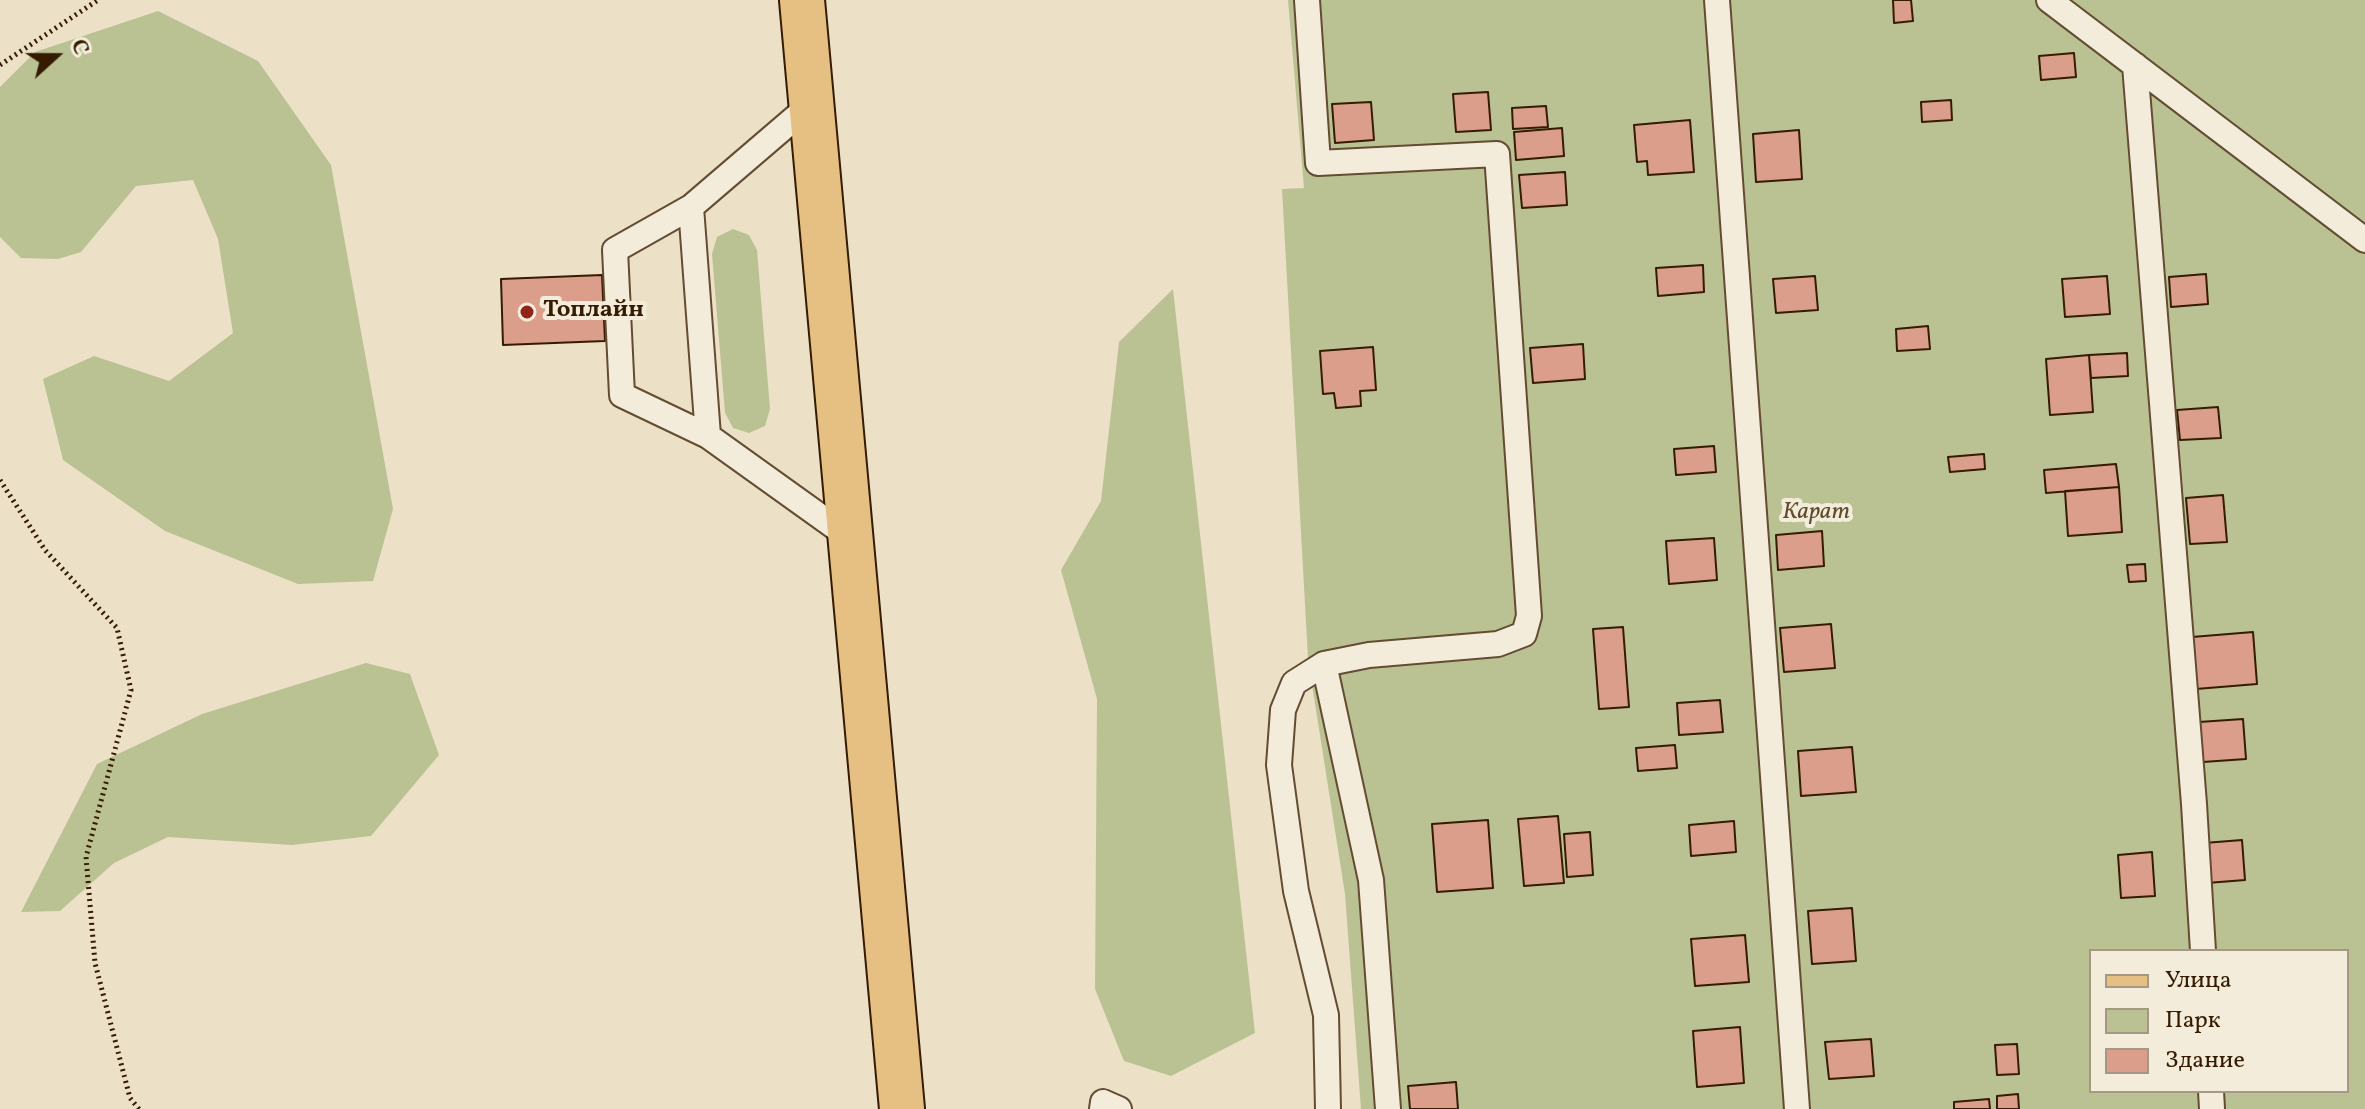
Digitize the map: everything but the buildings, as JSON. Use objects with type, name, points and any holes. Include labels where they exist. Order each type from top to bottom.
[{"type":"main road","points":[[802,0],[902,1109]]},
{"type":"lane","points":[[1307,0],[1318,163],[1497,154],[1529,616],[1524,634],[1498,644],[1369,655],[1324,664],[1294,683],[1283,710],[1279,765],[1296,891],[1326,1015],[1328,1109]]},
{"type":"lane","points":[[1717,0],[1797,1109]]},
{"type":"lane","points":[[2049,0],[2365,240]]},
{"type":"lane","points":[[2135,65],[2203,949]]},
{"type":"lane","points":[[810,105],[691,207],[615,250],[622,395],[708,436],[849,537]]},
{"type":"lane","points":[[691,207],[708,436]]},
{"type":"lane","points":[[1324,664],[1371,880],[1388,1109]]},
{"type":"lane","points":[[1102,1109],[1103,1102],[1119,1109]]},
{"type":"path","points":[[0,65],[98,0]]},
{"type":"path","points":[[0,480],[45,550],[117,628],[131,690],[86,857],[95,963],[130,1098],[139,1109]]},
{"type":"green space","name":"Карат","points":[[1288,0],[2365,0],[2365,1109],[1361,1109],[1345,894],[1308,659],[1282,189],[1304,188]]},
{"type":"green space","points":[[158,11],[258,61],[331,165],[393,509],[373,581],[298,584],[165,531],[63,460],[43,379],[94,356],[169,381],[233,333],[218,239],[193,180],[136,186],[81,252],[58,259],[21,258],[0,237],[0,87],[35,52]]},
{"type":"green space","points":[[733,229],[749,235],[757,250],[770,409],[765,426],[749,433],[733,428],[725,413],[712,254],[717,237]]},
{"type":"green space","points":[[1173,289],[1255,1033],[1171,1076],[1124,1061],[1095,989],[1097,699],[1061,570],[1101,501],[1119,342]]},
{"type":"green space","points":[[366,663],[410,674],[439,755],[371,836],[292,845],[168,837],[114,863],[60,911],[21,912],[97,764],[202,714]]},
{"type":"place","name":"Топлайн","points":[[527,312]]}]
